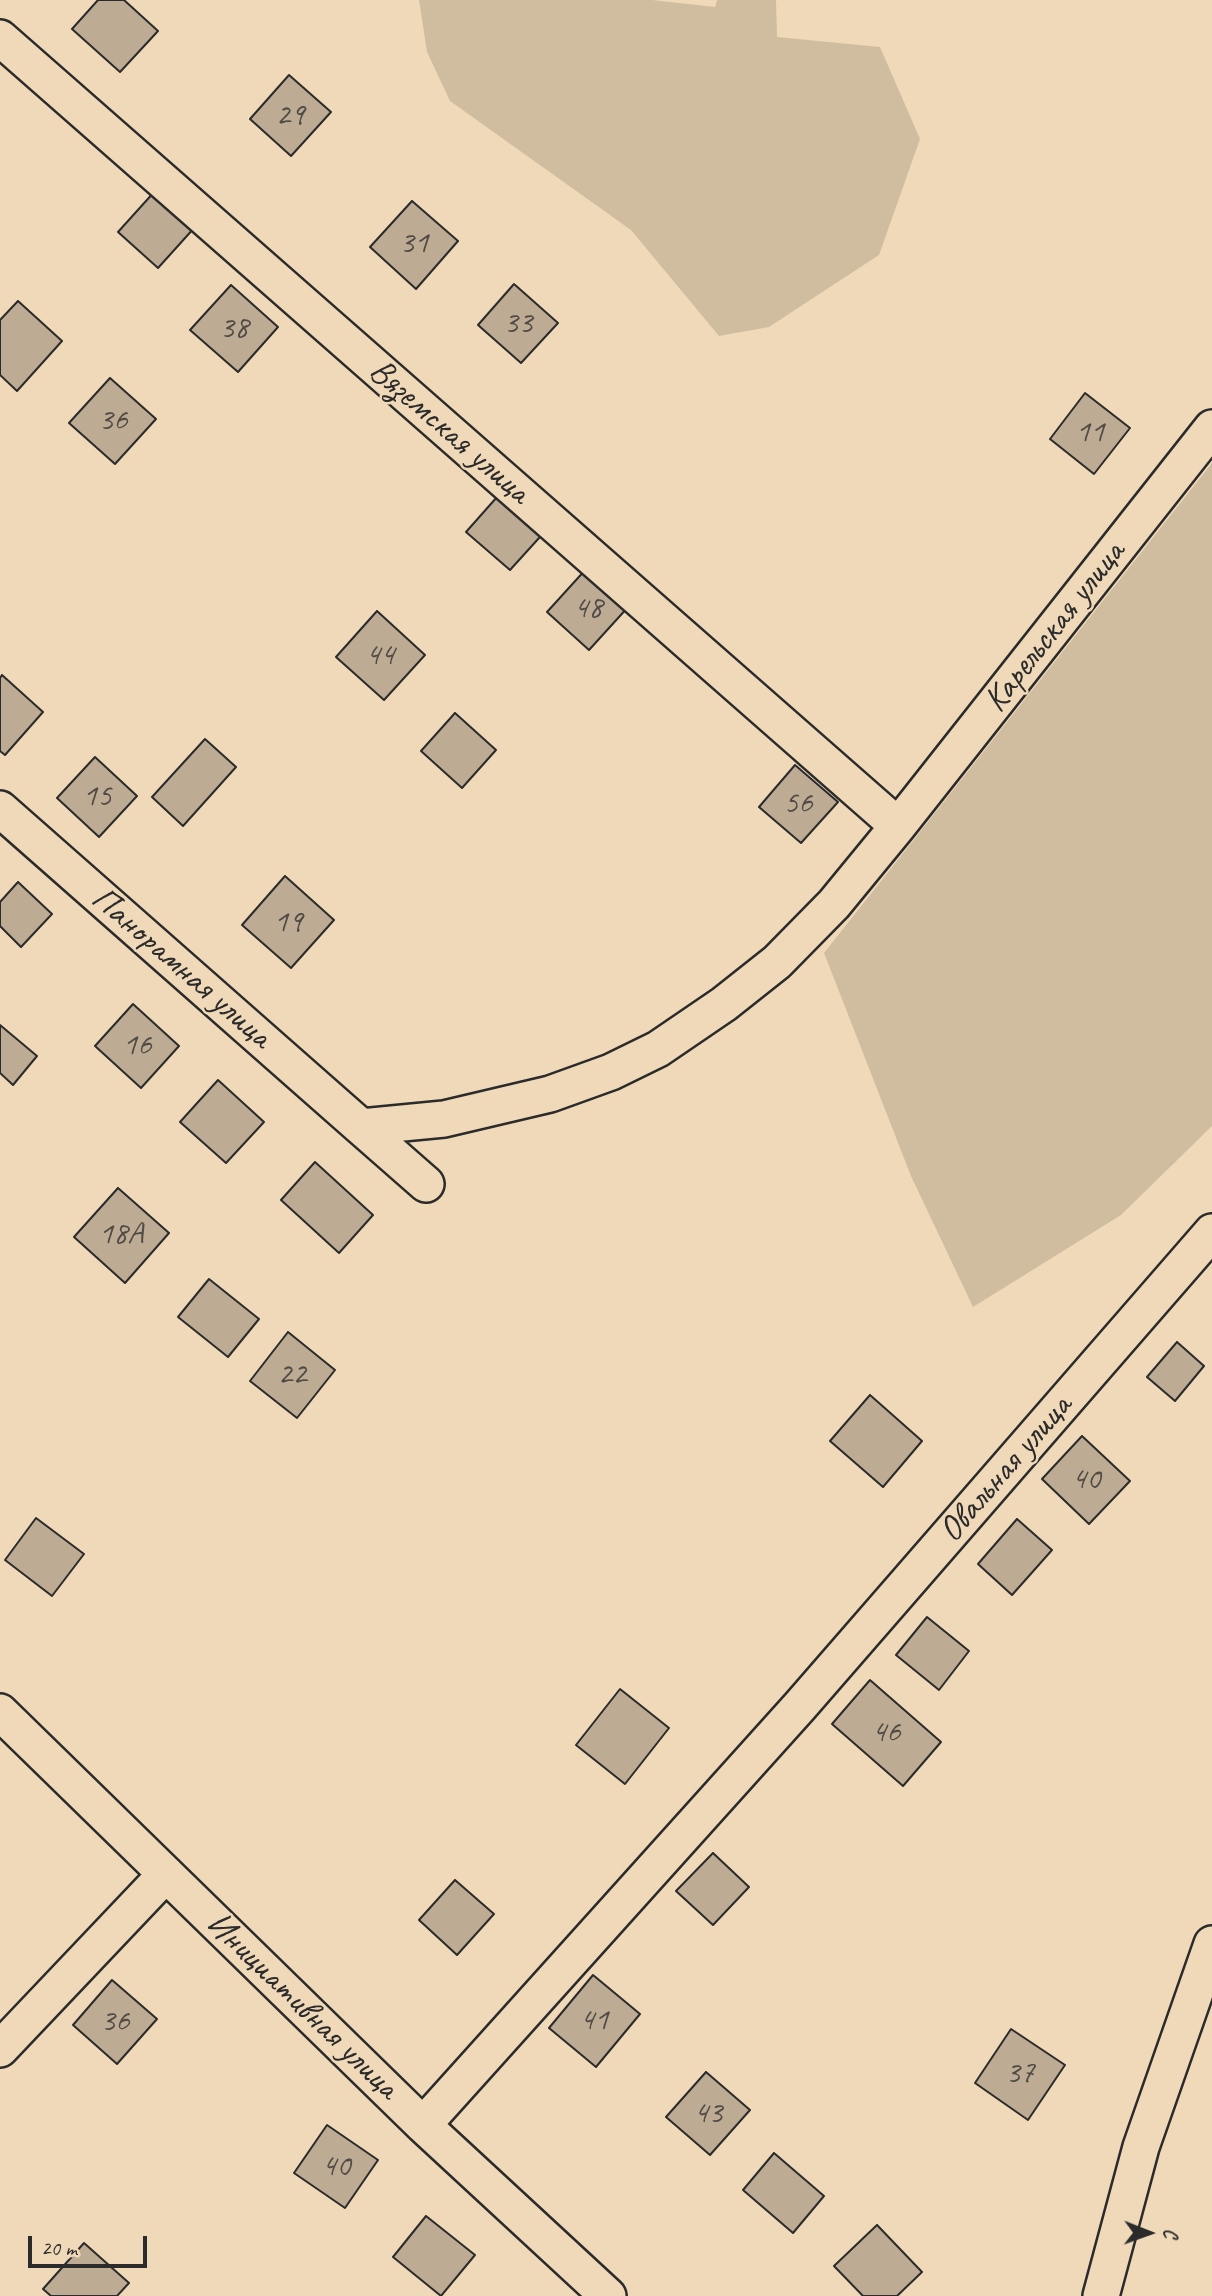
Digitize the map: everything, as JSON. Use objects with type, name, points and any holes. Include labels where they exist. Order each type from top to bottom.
[{"type":"street","name":"Вяземская улица","points":[[0,38],[898,826]]},
{"type":"street","name":"Карельская улица","points":[[898,826],[1212,428]]},
{"type":"street","name":"Панорамная улица","points":[[0,808],[426,1184]]},
{"type":"street","points":[[361,1127],[444,1119],[550,1094],[611,1072],[658,1049],[724,1004],[778,962],[834,904],[898,826]]},
{"type":"street","name":"Овальная улица","points":[[423,2125],[800,1706],[1212,1232]]},
{"type":"street","name":"Инициативная улица","points":[[0,1712],[423,2125],[608,2296]]},
{"type":"street","points":[[0,2049],[166,1874]]},
{"type":"street","points":[[1101,2296],[1140,2147],[1212,1944]]},
{"type":"shaded area","points":[[419,0],[652,0],[715,7],[717,0],[776,0],[777,37],[880,47],[920,139],[879,255],[769,327],[719,336],[631,230],[450,101],[427,52]]},
{"type":"shaded area","points":[[1212,463],[1212,1126],[1121,1215],[973,1307],[911,1176],[824,953]]},
{"type":"building","points":[[98,0],[124,0],[158,31],[120,72],[72,29]]},
{"type":"building","points":[[289,75],[331,112],[291,156],[250,119]]},
{"type":"building","points":[[155,191],[195,227],[158,268],[118,232]]},
{"type":"building","points":[[412,201],[458,241],[416,289],[370,247]]},
{"type":"building","points":[[514,284],[558,323],[521,363],[478,325]]},
{"type":"building","points":[[231,285],[278,327],[238,372],[190,330]]},
{"type":"building","points":[[18,301],[62,341],[17,391],[0,375],[0,320]]},
{"type":"building","points":[[110,378],[156,419],[115,464],[69,423]]},
{"type":"building","points":[[1085,393],[1130,428],[1094,474],[1050,439]]},
{"type":"building","points":[[505,488],[549,527],[510,570],[466,532]]},
{"type":"building","points":[[587,568],[629,606],[589,650],[547,612]]},
{"type":"building","points":[[377,611],[425,655],[384,700],[336,657]]},
{"type":"building","points":[[2,675],[43,712],[5,755],[0,751]]},
{"type":"building","points":[[455,713],[496,750],[462,788],[421,751]]},
{"type":"building","points":[[205,739],[236,767],[183,826],[152,797]]},
{"type":"building","points":[[95,757],[137,796],[99,837],[57,798]]},
{"type":"building","points":[[795,765],[838,802],[801,843],[759,807]]},
{"type":"building","points":[[285,876],[334,920],[291,968],[242,925]]},
{"type":"building","points":[[18,882],[52,914],[21,947],[0,926],[0,902]]},
{"type":"building","points":[[133,1004],[179,1046],[141,1088],[95,1046]]},
{"type":"building","points":[[0,1025],[37,1056],[13,1085],[0,1073]]},
{"type":"building","points":[[218,1080],[264,1122],[226,1163],[180,1122]]},
{"type":"building","points":[[315,1162],[373,1215],[339,1253],[281,1200]]},
{"type":"building","points":[[118,1188],[169,1233],[125,1283],[74,1237]]},
{"type":"building","points":[[209,1279],[259,1319],[228,1357],[178,1317]]},
{"type":"building","points":[[288,1332],[335,1370],[297,1418],[250,1381]]},
{"type":"building","points":[[1177,1342],[1204,1366],[1175,1401],[1147,1377]]},
{"type":"building","points":[[870,1395],[922,1441],[883,1487],[830,1441]]},
{"type":"building","points":[[1082,1436],[1130,1481],[1089,1524],[1042,1479]]},
{"type":"building","points":[[36,1518],[84,1554],[52,1596],[5,1560]]},
{"type":"building","points":[[1017,1519],[1052,1550],[1012,1595],[978,1564]]},
{"type":"building","points":[[927,1617],[969,1651],[939,1690],[896,1655]]},
{"type":"building","points":[[870,1680],[941,1742],[903,1786],[832,1724]]},
{"type":"building","points":[[620,1689],[669,1728],[625,1784],[576,1745]]},
{"type":"building","points":[[713,1853],[749,1887],[713,1925],[676,1891]]},
{"type":"building","points":[[455,1880],[494,1914],[457,1955],[419,1920]]},
{"type":"building","points":[[593,1975],[640,2014],[596,2067],[549,2028]]},
{"type":"building","points":[[112,1980],[157,2019],[117,2064],[73,2025]]},
{"type":"building","points":[[1011,2029],[1065,2065],[1028,2120],[975,2083]]},
{"type":"building","points":[[706,2072],[750,2110],[710,2155],[666,2117]]},
{"type":"building","points":[[327,2125],[378,2160],[345,2208],[294,2173]]},
{"type":"building","points":[[774,2153],[824,2196],[793,2233],[743,2190]]},
{"type":"building","points":[[426,2216],[475,2255],[441,2296],[393,2257]]},
{"type":"building","points":[[877,2225],[922,2272],[897,2296],[863,2296],[834,2266]]},
{"type":"building","points":[[84,2243],[129,2283],[117,2296],[51,2296],[43,2289]]}]
